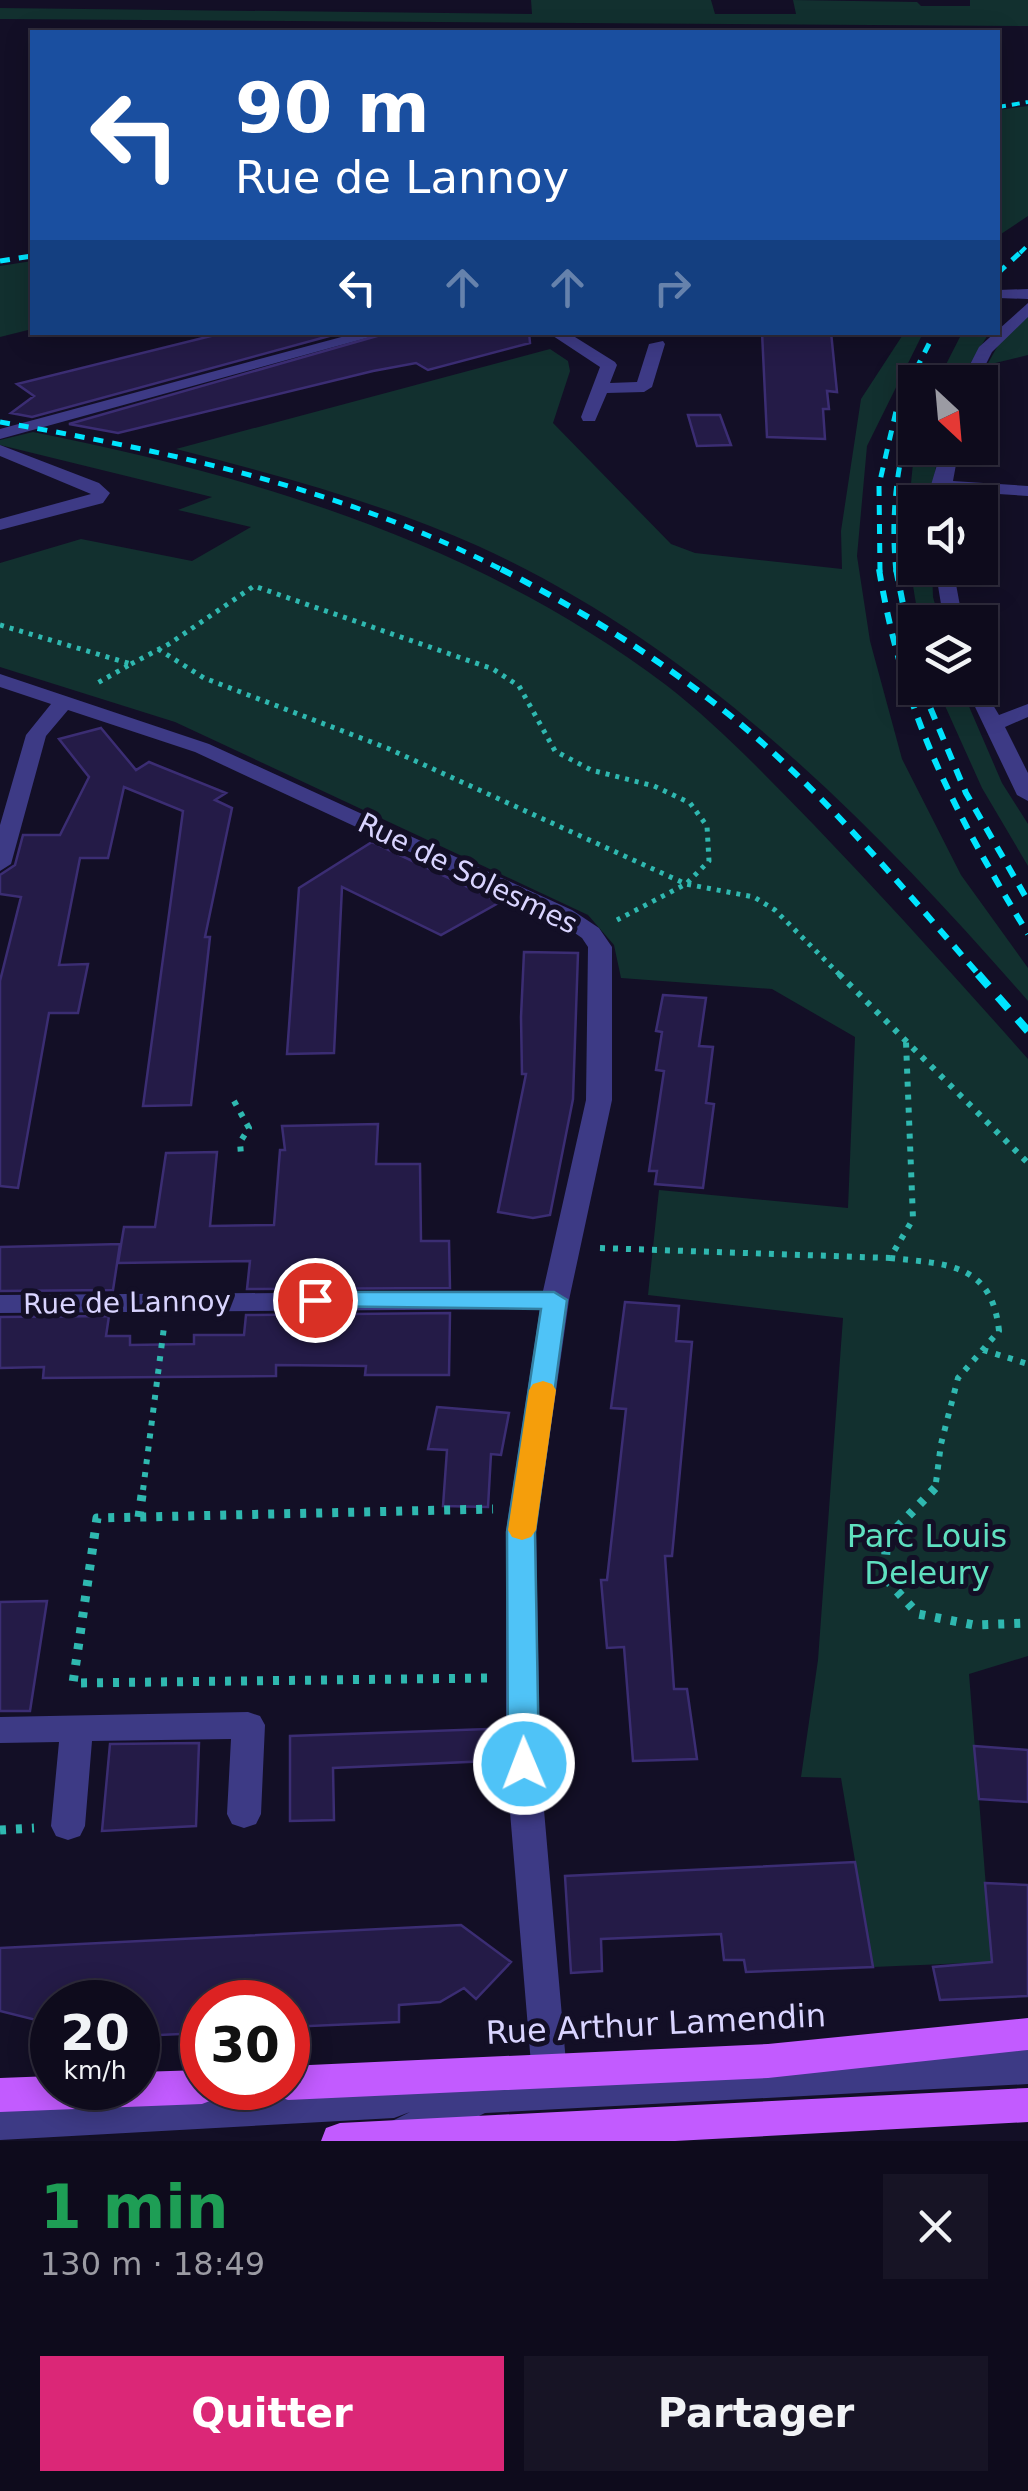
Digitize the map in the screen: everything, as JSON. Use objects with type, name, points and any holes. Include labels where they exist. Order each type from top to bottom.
[{"type":"main road","name":"Rue Arthur Lamendin","points":[[310,2082],[768,2062],[1028,2034]]},
{"type":"main road","points":[[0,2096],[180,2088]]},
{"type":"main road","points":[[340,2141],[1028,2105]]},
{"type":"street","points":[[978,365],[986,350],[1028,308]]},
{"type":"street","points":[[0,434],[369,335]]},
{"type":"street","points":[[561,335],[608,366],[589,417]]},
{"type":"street","points":[[598,393],[644,388],[657,344]]},
{"type":"street","points":[[598,393],[660,401]]},
{"type":"street","points":[[0,450],[21,455],[57,477],[96,487],[101,493],[97,499],[0,524]]},
{"type":"street","points":[[998,492],[1028,491]]},
{"type":"street","name":"Rue de Solesmes","points":[[0,680],[202,748],[564,915],[591,933],[600,947],[598,1100],[554,1300],[521,1544],[524,1764],[549,2072]]},
{"type":"street","points":[[0,864],[36,735],[63,703]]},
{"type":"street","points":[[983,705],[1028,795]]},
{"type":"street","points":[[992,725],[1028,710]]},
{"type":"street","name":"Rue de Lannoy","points":[[0,1304],[554,1300]]},
{"type":"street","points":[[0,1730],[248,1725],[244,1814]]},
{"type":"street","points":[[68,1826],[76,1728]]},
{"type":"street","points":[[402,2135],[480,2096],[1028,2067]]},
{"type":"street","points":[[0,2123],[394,2101],[450,2076]]},
{"type":"path","points":[[63,703],[158,649],[254,586],[493,669],[519,686],[555,751],[591,770],[654,786],[690,803],[707,826],[709,861],[686,884],[591,933]]},
{"type":"path","points":[[0,625],[130,664]]},
{"type":"path","points":[[158,649],[204,678],[386,748],[686,884],[754,897],[775,910],[1028,1163]]},
{"type":"path","points":[[890,1258],[913,1219],[906,1041]]},
{"type":"path","points":[[234,1101],[249,1128],[240,1142],[241,1155]]},
{"type":"path","points":[[567,1246],[748,1256],[890,1258],[952,1266],[988,1284],[999,1304],[999,1331],[958,1378],[934,1491],[887,1538],[884,1578],[918,1614],[974,1625],[1028,1623]]},
{"type":"path","points":[[139,1517],[168,1302]]},
{"type":"path","points":[[982,1350],[1028,1364]]},
{"type":"path","points":[[522,1678],[72,1683],[97,1518],[524,1508]]},
{"type":"green space","points":[[531,0],[711,0],[715,14],[796,14],[793,0],[970,6],[970,0],[1028,0],[1028,26],[0,19],[0,8],[532,14]]},
{"type":"green space","points":[[1028,106],[1028,216],[1000,235],[1000,110]]},
{"type":"green space","points":[[30,261],[30,330],[0,337],[0,266]]},
{"type":"green space","points":[[1028,315],[1028,355],[987,365],[1006,331]]},
{"type":"green space","points":[[903,335],[922,335],[907,365],[898,365],[898,383],[867,446],[857,556],[870,641],[902,759],[961,875],[1028,968],[1028,1001],[843,804],[707,686],[635,634],[558,587],[478,546],[405,516],[176,449],[550,349],[568,361],[570,371],[553,423],[671,544],[695,553],[842,569],[841,531],[861,399]]},
{"type":"green space","points":[[961,335],[988,335],[969,365],[946,365]]},
{"type":"green space","name":"Parc Louis Deleury","points":[[33,432],[201,471],[364,522],[520,592],[595,635],[666,685],[742,752],[1028,1059],[1028,1656],[969,1674],[992,1962],[873,1967],[841,1778],[801,1777],[818,1660],[843,1318],[648,1295],[659,1190],[848,1208],[855,1037],[772,989],[621,978],[614,945],[588,915],[175,722],[0,667],[0,563],[81,539],[192,561],[251,527],[178,510],[212,497],[0,445],[0,440]]},
{"type":"green space","points":[[913,465],[936,465],[933,485],[911,485]]},
{"type":"green space","points":[[913,585],[933,585],[935,605],[917,605]]},
{"type":"green space","points":[[945,705],[968,705],[1002,783],[1028,824],[1028,866],[982,788]]},
{"type":"building","points":[[215,335],[333,335],[32,417],[11,413],[34,396],[17,384]]},
{"type":"building","points":[[380,335],[529,335],[530,343],[428,370],[416,363],[373,371],[118,433],[69,424]]},
{"type":"building","points":[[762,335],[831,335],[837,392],[827,391],[829,409],[823,409],[825,439],[767,437]]},
{"type":"building","points":[[688,415],[720,415],[731,445],[697,446]]},
{"type":"building","points":[[101,728],[136,770],[149,762],[226,793],[215,800],[232,808],[205,937],[210,937],[191,1105],[143,1106],[183,811],[124,787],[108,858],[80,858],[59,965],[88,964],[78,1013],[49,1013],[18,1188],[0,1186],[0,981],[21,897],[0,894],[0,875],[15,865],[23,835],[60,835],[89,777],[59,739]]},
{"type":"building","points":[[372,842],[500,902],[441,935],[342,887],[334,1053],[287,1054],[299,888]]},
{"type":"building","points":[[524,952],[578,953],[573,1099],[550,1215],[533,1218],[498,1212],[526,1074],[522,1074],[521,1017]]},
{"type":"building","points":[[663,995],[706,998],[699,1046],[713,1047],[706,1103],[714,1104],[703,1188],[655,1184],[657,1171],[649,1171],[664,1071],[656,1070],[662,1032],[656,1031]]},
{"type":"building","points":[[378,1124],[376,1164],[420,1164],[421,1241],[449,1241],[450,1288],[247,1289],[250,1261],[118,1263],[124,1227],[155,1227],[166,1153],[217,1152],[210,1226],[274,1225],[280,1150],[285,1150],[282,1126]]},
{"type":"building","points":[[120,1244],[113,1290],[0,1291],[0,1247]]},
{"type":"building","points":[[625,1302],[679,1306],[676,1341],[692,1342],[672,1556],[665,1556],[674,1689],[687,1689],[697,1759],[633,1761],[624,1647],[607,1648],[601,1580],[607,1580],[626,1409],[611,1408]]},
{"type":"building","points":[[450,1313],[449,1375],[365,1375],[366,1366],[276,1365],[276,1376],[43,1378],[44,1367],[0,1368],[0,1317],[109,1316],[106,1336],[130,1336],[130,1345],[194,1344],[194,1335],[244,1335],[246,1315]]},
{"type":"building","points":[[437,1407],[509,1413],[501,1455],[491,1454],[488,1507],[443,1506],[447,1450],[428,1449]]},
{"type":"building","points":[[47,1601],[30,1711],[0,1711],[0,1602]]},
{"type":"building","points":[[488,1729],[489,1761],[333,1768],[334,1820],[290,1821],[290,1736]]},
{"type":"building","points":[[199,1743],[196,1826],[102,1831],[110,1744]]},
{"type":"building","points":[[974,1746],[1028,1750],[1028,1802],[979,1799]]},
{"type":"building","points":[[855,1862],[873,1967],[746,1972],[744,1960],[724,1960],[721,1934],[601,1939],[602,1971],[571,1973],[565,1876]]},
{"type":"building","points":[[985,1883],[1028,1885],[1028,1996],[940,2000],[933,1967],[992,1962]]},
{"type":"building","points":[[461,1925],[511,1962],[476,1999],[464,1988],[440,2002],[399,2005],[399,2022],[310,2026],[310,1980],[180,1980],[180,2034],[160,2035],[160,1980],[30,1980],[30,2018],[0,2011],[0,1948]]},
{"type":"railway","points":[[1000,107],[1028,102]]},
{"type":"railway","points":[[1023,250],[1028,245]]},
{"type":"railway","points":[[1000,271],[1023,250]]},
{"type":"railway","points":[[1020,253],[1023,250]]},
{"type":"railway","points":[[0,261],[30,256]]},
{"type":"railway","points":[[880,572],[879,485],[897,407],[933,335]]},
{"type":"railway","points":[[0,422],[194,461],[322,496],[446,543],[506,572]]},
{"type":"railway","points":[[896,572],[894,529],[900,465]]},
{"type":"railway","points":[[501,569],[620,637],[732,717],[830,808],[980,976]]},
{"type":"railway","points":[[879,569],[902,670],[934,759],[976,845],[1028,934]]},
{"type":"railway","points":[[896,569],[903,605]]},
{"type":"railway","points":[[929,705],[966,793],[1028,901]]},
{"type":"railway","points":[[978,974],[1028,1031]]},
{"type":"slow traffic","points":[[522,1530],[543,1390]]},
{"type":"route","points":[[315,1300],[554,1300],[521,1532],[524,1764]]}]
